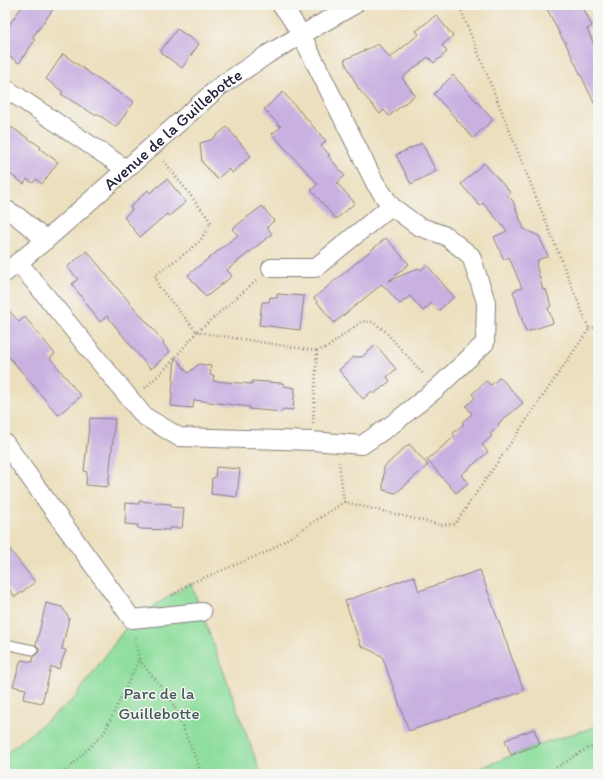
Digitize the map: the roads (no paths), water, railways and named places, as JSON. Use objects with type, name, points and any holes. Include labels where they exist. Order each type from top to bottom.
[{"type":"street","points":[[12,268],[132,400],[144,416],[180,437],[362,445],[394,423],[436,389],[485,343],[486,302],[471,256],[446,236],[418,226],[391,206],[375,183],[301,34],[281,5]]},
{"type":"street","name":"Avenue de la Guillebotte","points":[[12,268],[46,240],[219,87],[268,54],[354,5]]},
{"type":"street","points":[[5,88],[126,169]]},
{"type":"street","points":[[271,268],[315,268],[391,206]]},
{"type":"street","points":[[5,209],[17,216],[46,240]]},
{"type":"street","points":[[5,443],[132,619],[202,612]]},
{"type":"lane","points":[[5,644],[34,650]]},
{"type":"park label","name":"Parc de la Guillebotte","points":[[159,703]]}]
